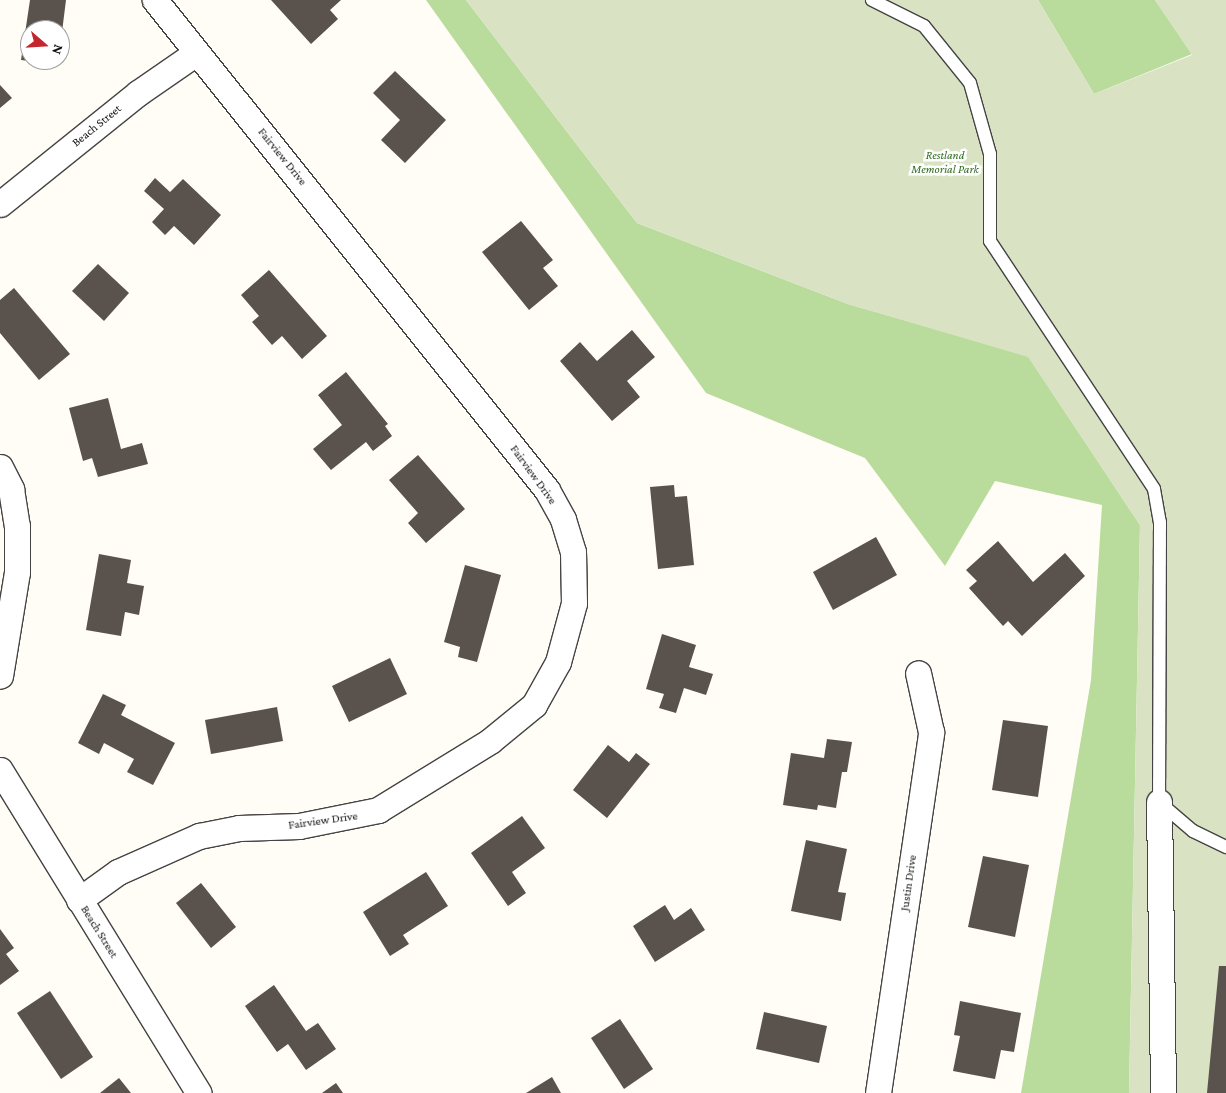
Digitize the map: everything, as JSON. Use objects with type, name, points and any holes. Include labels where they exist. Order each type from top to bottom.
[{"type":"street","name":"Fairview Drive","points":[[79,900],[118,872],[199,836],[239,828],[299,826],[378,810],[490,741],[534,705],[558,662],[574,604],[573,552],[563,519],[547,490],[155,0]]},
{"type":"street","name":"Beach Street","points":[[0,204],[138,93],[196,52]]},
{"type":"street","points":[[0,467],[11,489],[17,526],[17,572],[0,676]]},
{"type":"street","name":"Justin Drive","points":[[878,1093],[931,732],[918,674]]},
{"type":"street","name":"Beach Street","points":[[0,770],[199,1093]]},
{"type":"street","points":[[1159,802],[1163,1093]]},
{"type":"lane","points":[[872,0],[924,26],[970,83],[990,154],[990,241],[1154,489],[1160,522],[1159,802],[1193,831],[1226,847]]},
{"type":"green space","points":[[426,0],[466,0],[637,223],[848,304],[1028,356],[1140,525],[1129,1093],[1021,1093],[1091,680],[1102,505],[995,481],[945,566],[865,458],[706,393]]},
{"type":"green space","name":"Restland Memorial Park","points":[[466,0],[1038,0],[1094,94],[1192,55],[1155,0],[1226,0],[1226,1093],[1129,1093],[1140,525],[1028,357],[848,304],[637,223]]},
{"type":"green space","points":[[1038,0],[1155,0],[1192,54],[1094,94]]},
{"type":"building","points":[[30,0],[66,0],[64,20],[27,20]]},
{"type":"building","points":[[271,0],[341,0],[330,10],[338,19],[311,44]]},
{"type":"building","points":[[395,71],[446,120],[405,163],[381,140],[400,120],[373,93]]},
{"type":"building","points":[[0,85],[12,98],[0,108]]},
{"type":"building","points":[[155,178],[170,192],[183,179],[221,215],[194,245],[174,226],[165,235],[152,222],[164,209],[144,191]]},
{"type":"building","points":[[521,221],[553,260],[543,268],[558,286],[529,310],[482,252]]},
{"type":"building","points":[[98,264],[129,293],[104,321],[72,291]]},
{"type":"building","points":[[269,270],[327,336],[302,359],[282,336],[272,345],[252,322],[259,316],[241,295]]},
{"type":"building","points":[[14,288],[70,354],[39,380],[0,333],[0,300]]},
{"type":"building","points":[[632,330],[655,357],[627,381],[640,397],[612,421],[560,361],[580,342],[597,361]]},
{"type":"building","points":[[346,372],[388,424],[385,426],[392,436],[373,451],[366,442],[331,470],[313,449],[342,425],[318,395]]},
{"type":"building","points":[[108,398],[121,449],[142,443],[148,464],[98,477],[92,458],[83,461],[69,408]]},
{"type":"building","points":[[418,455],[465,509],[426,543],[408,523],[418,513],[389,480]]},
{"type":"building","points":[[674,485],[675,497],[687,496],[694,565],[658,569],[650,487]]},
{"type":"building","points":[[876,537],[897,575],[833,610],[813,572]]},
{"type":"building","points":[[998,541],[1033,582],[1065,553],[1085,576],[1022,636],[1008,621],[1003,626],[969,588],[977,581],[966,570]]},
{"type":"building","points":[[99,554],[131,560],[127,583],[144,586],[139,615],[125,612],[121,636],[86,630]]},
{"type":"building","points":[[465,565],[501,575],[477,662],[458,657],[460,647],[444,642]]},
{"type":"building","points":[[662,634],[696,645],[689,667],[713,674],[706,695],[684,688],[676,713],[659,708],[664,694],[646,689]]},
{"type":"building","points":[[390,658],[407,694],[349,722],[332,686]]},
{"type":"building","points":[[103,694],[126,705],[121,715],[175,743],[153,785],[127,772],[134,759],[104,743],[99,754],[78,743]]},
{"type":"building","points":[[277,707],[283,741],[211,754],[205,720]]},
{"type":"building","points":[[1003,720],[1048,726],[1038,797],[992,790]]},
{"type":"building","points":[[827,739],[852,742],[847,772],[842,772],[836,808],[818,805],[817,810],[783,805],[791,753],[824,758]]},
{"type":"building","points":[[608,745],[629,762],[636,753],[650,764],[607,818],[573,790]]},
{"type":"building","points":[[522,816],[545,848],[512,872],[526,893],[508,906],[471,853]]},
{"type":"building","points":[[806,840],[847,849],[838,892],[846,893],[841,921],[791,911]]},
{"type":"building","points":[[983,856],[1029,865],[1015,937],[968,927]]},
{"type":"building","points":[[426,872],[448,906],[403,935],[409,944],[390,956],[363,912]]},
{"type":"building","points":[[201,883],[236,927],[211,948],[176,903]]},
{"type":"building","points":[[665,905],[674,920],[691,908],[705,930],[655,962],[633,926]]},
{"type":"building","points":[[0,929],[14,948],[6,954],[19,971],[0,985]]},
{"type":"building","points":[[1219,966],[1226,966],[1226,1093],[1207,1093]]},
{"type":"building","points":[[274,985],[306,1031],[318,1023],[336,1049],[306,1070],[288,1044],[277,1052],[245,1006]]},
{"type":"building","points":[[50,991],[93,1057],[61,1079],[17,1013]]},
{"type":"building","points":[[960,1001],[1021,1013],[1014,1052],[1001,1050],[995,1079],[953,1071],[960,1036],[954,1035]]},
{"type":"building","points":[[764,1012],[827,1026],[819,1063],[756,1049]]},
{"type":"building","points":[[620,1019],[653,1069],[624,1089],[591,1038]]},
{"type":"building","points":[[552,1077],[561,1093],[526,1093]]},
{"type":"building","points":[[119,1078],[131,1093],[100,1093]]},
{"type":"building","points":[[336,1083],[343,1093],[322,1093]]}]
